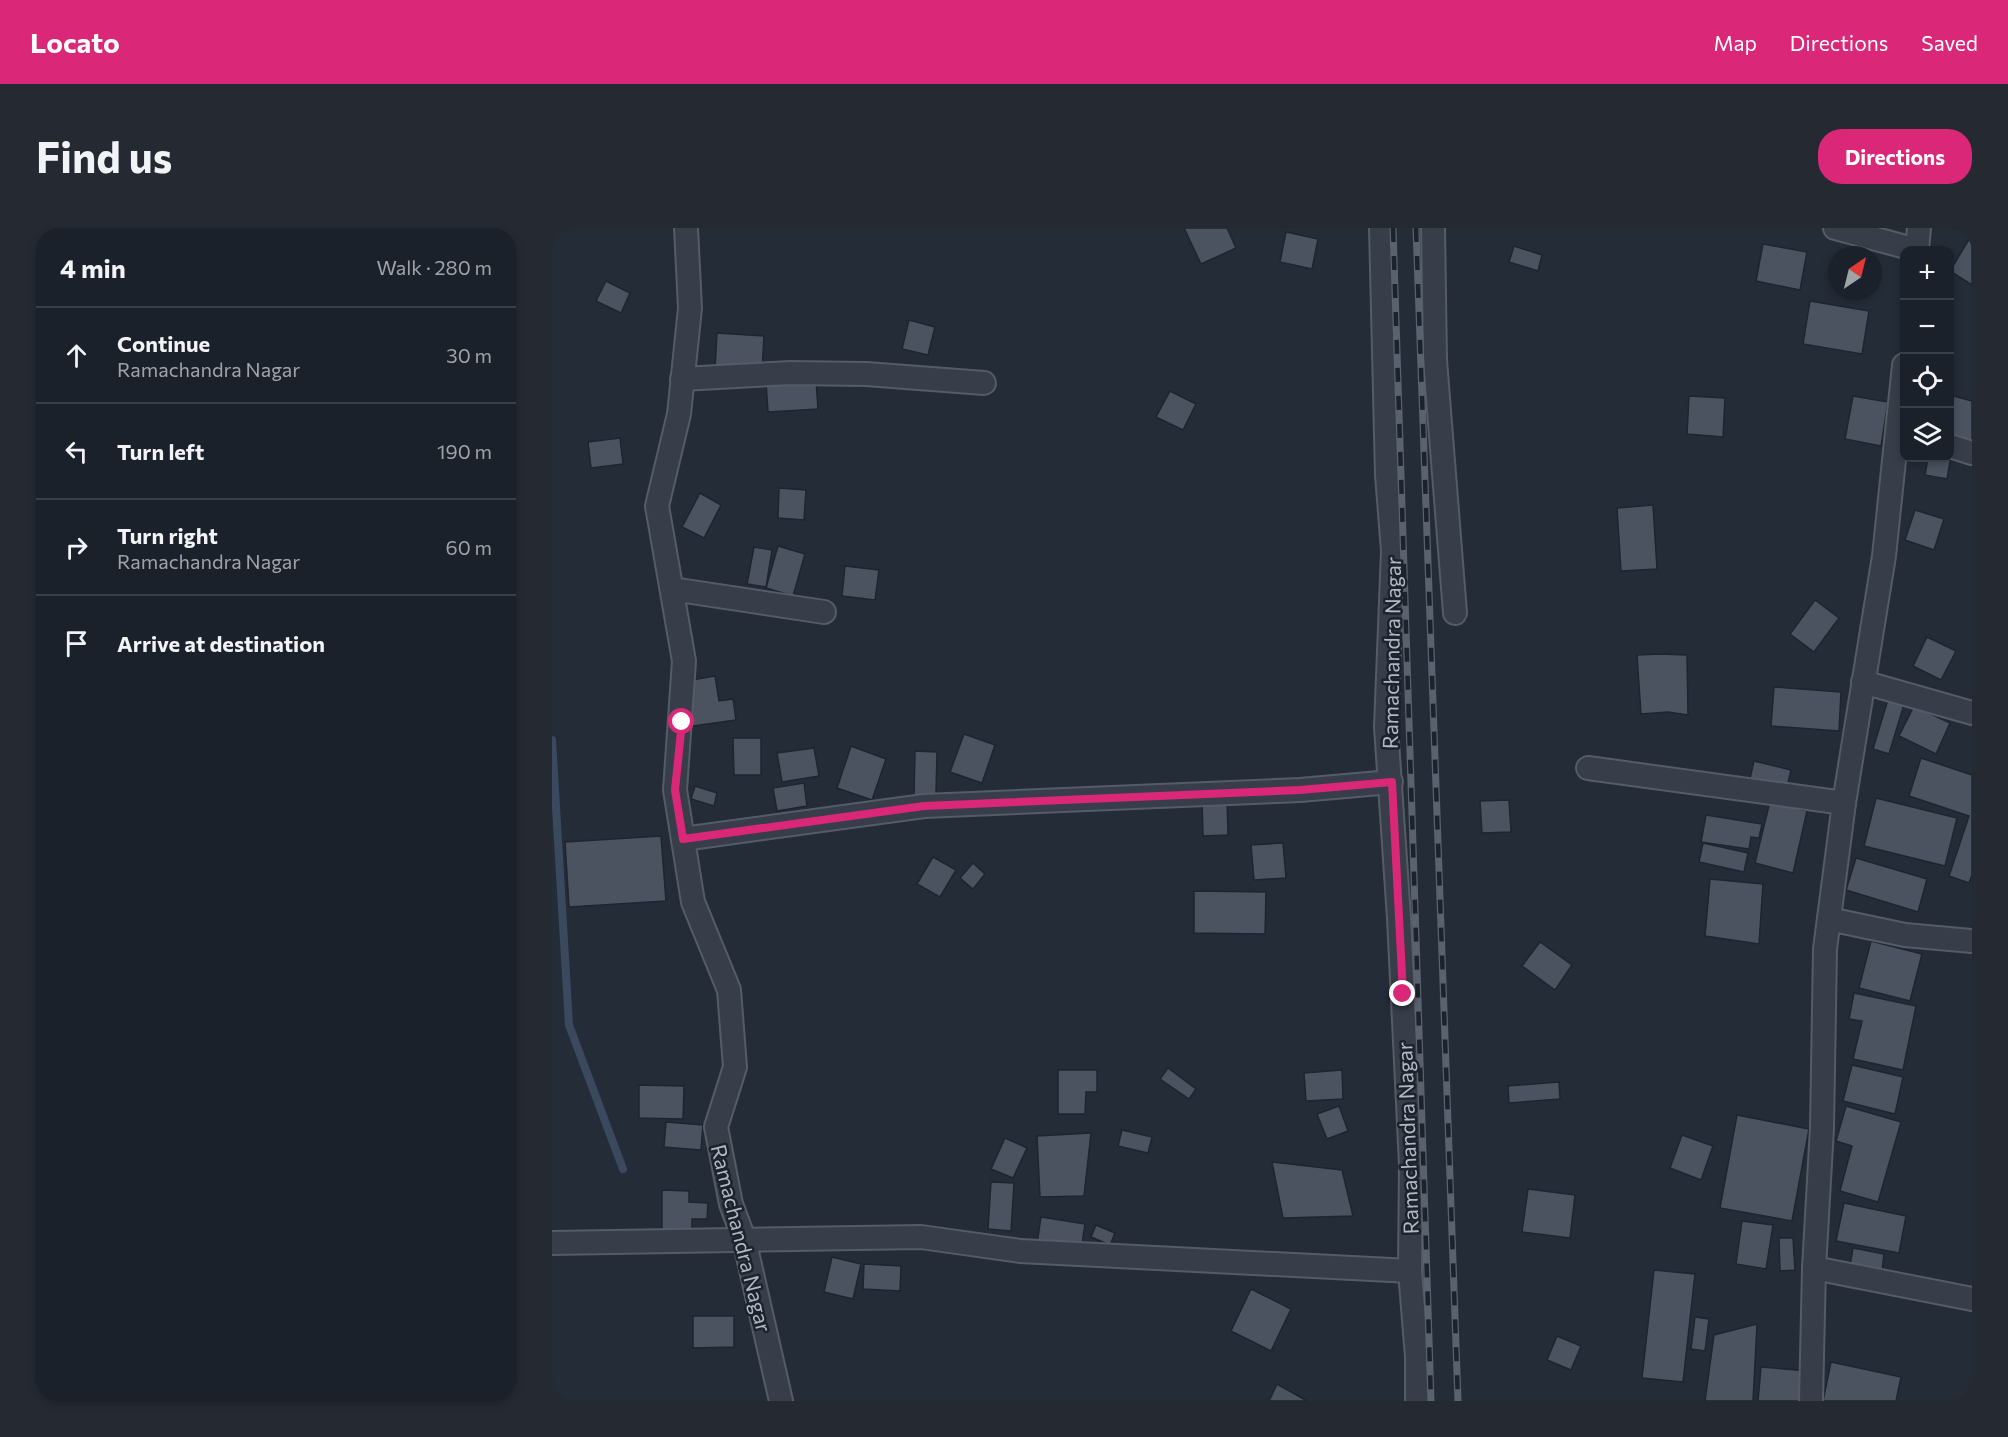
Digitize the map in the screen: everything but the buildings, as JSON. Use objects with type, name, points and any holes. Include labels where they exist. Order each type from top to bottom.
[{"type":"street","name":"Ramachandra Nagar","points":[[686,228],[690,308],[679,414],[657,506],[684,661],[675,790],[693,902],[729,990],[735,1067],[716,1127],[731,1204],[744,1239],[781,1401]]},
{"type":"street","name":"Ramachandra Nagar","points":[[1381,228],[1386,439],[1393,551],[1386,727],[1392,782],[1411,1165],[1410,1271],[1417,1357],[1417,1401]]},
{"type":"street","points":[[1433,228],[1435,360],[1455,613]]},
{"type":"street","points":[[1835,228],[1902,246]]},
{"type":"street","points":[[1917,246],[1919,228]]},
{"type":"street","points":[[682,380],[791,373],[866,374],[984,383]]},
{"type":"street","points":[[1811,1401],[1814,1268],[1822,1128],[1825,949],[1844,803],[1884,556],[1900,438]]},
{"type":"street","points":[[1954,447],[1972,453]]},
{"type":"street","points":[[672,589],[824,612]]},
{"type":"street","points":[[1863,682],[1972,713]]},
{"type":"street","points":[[1588,768],[1844,803]]},
{"type":"street","points":[[683,839],[924,806],[1300,790],[1392,782]]},
{"type":"street","points":[[1829,919],[1905,935],[1972,941]]},
{"type":"street","points":[[552,1243],[921,1237],[1020,1251],[1410,1271]]},
{"type":"street","points":[[1814,1268],[1972,1299]]},
{"type":"waterway","points":[[552,740],[569,1025],[623,1169]]},
{"type":"railway","points":[[1393,228],[1431,1401]]},
{"type":"railway","points":[[1416,228],[1458,1401]]},
{"type":"route","points":[[682,722],[675,790],[683,839],[924,806],[1300,790],[1392,782],[1403,994]]}]
